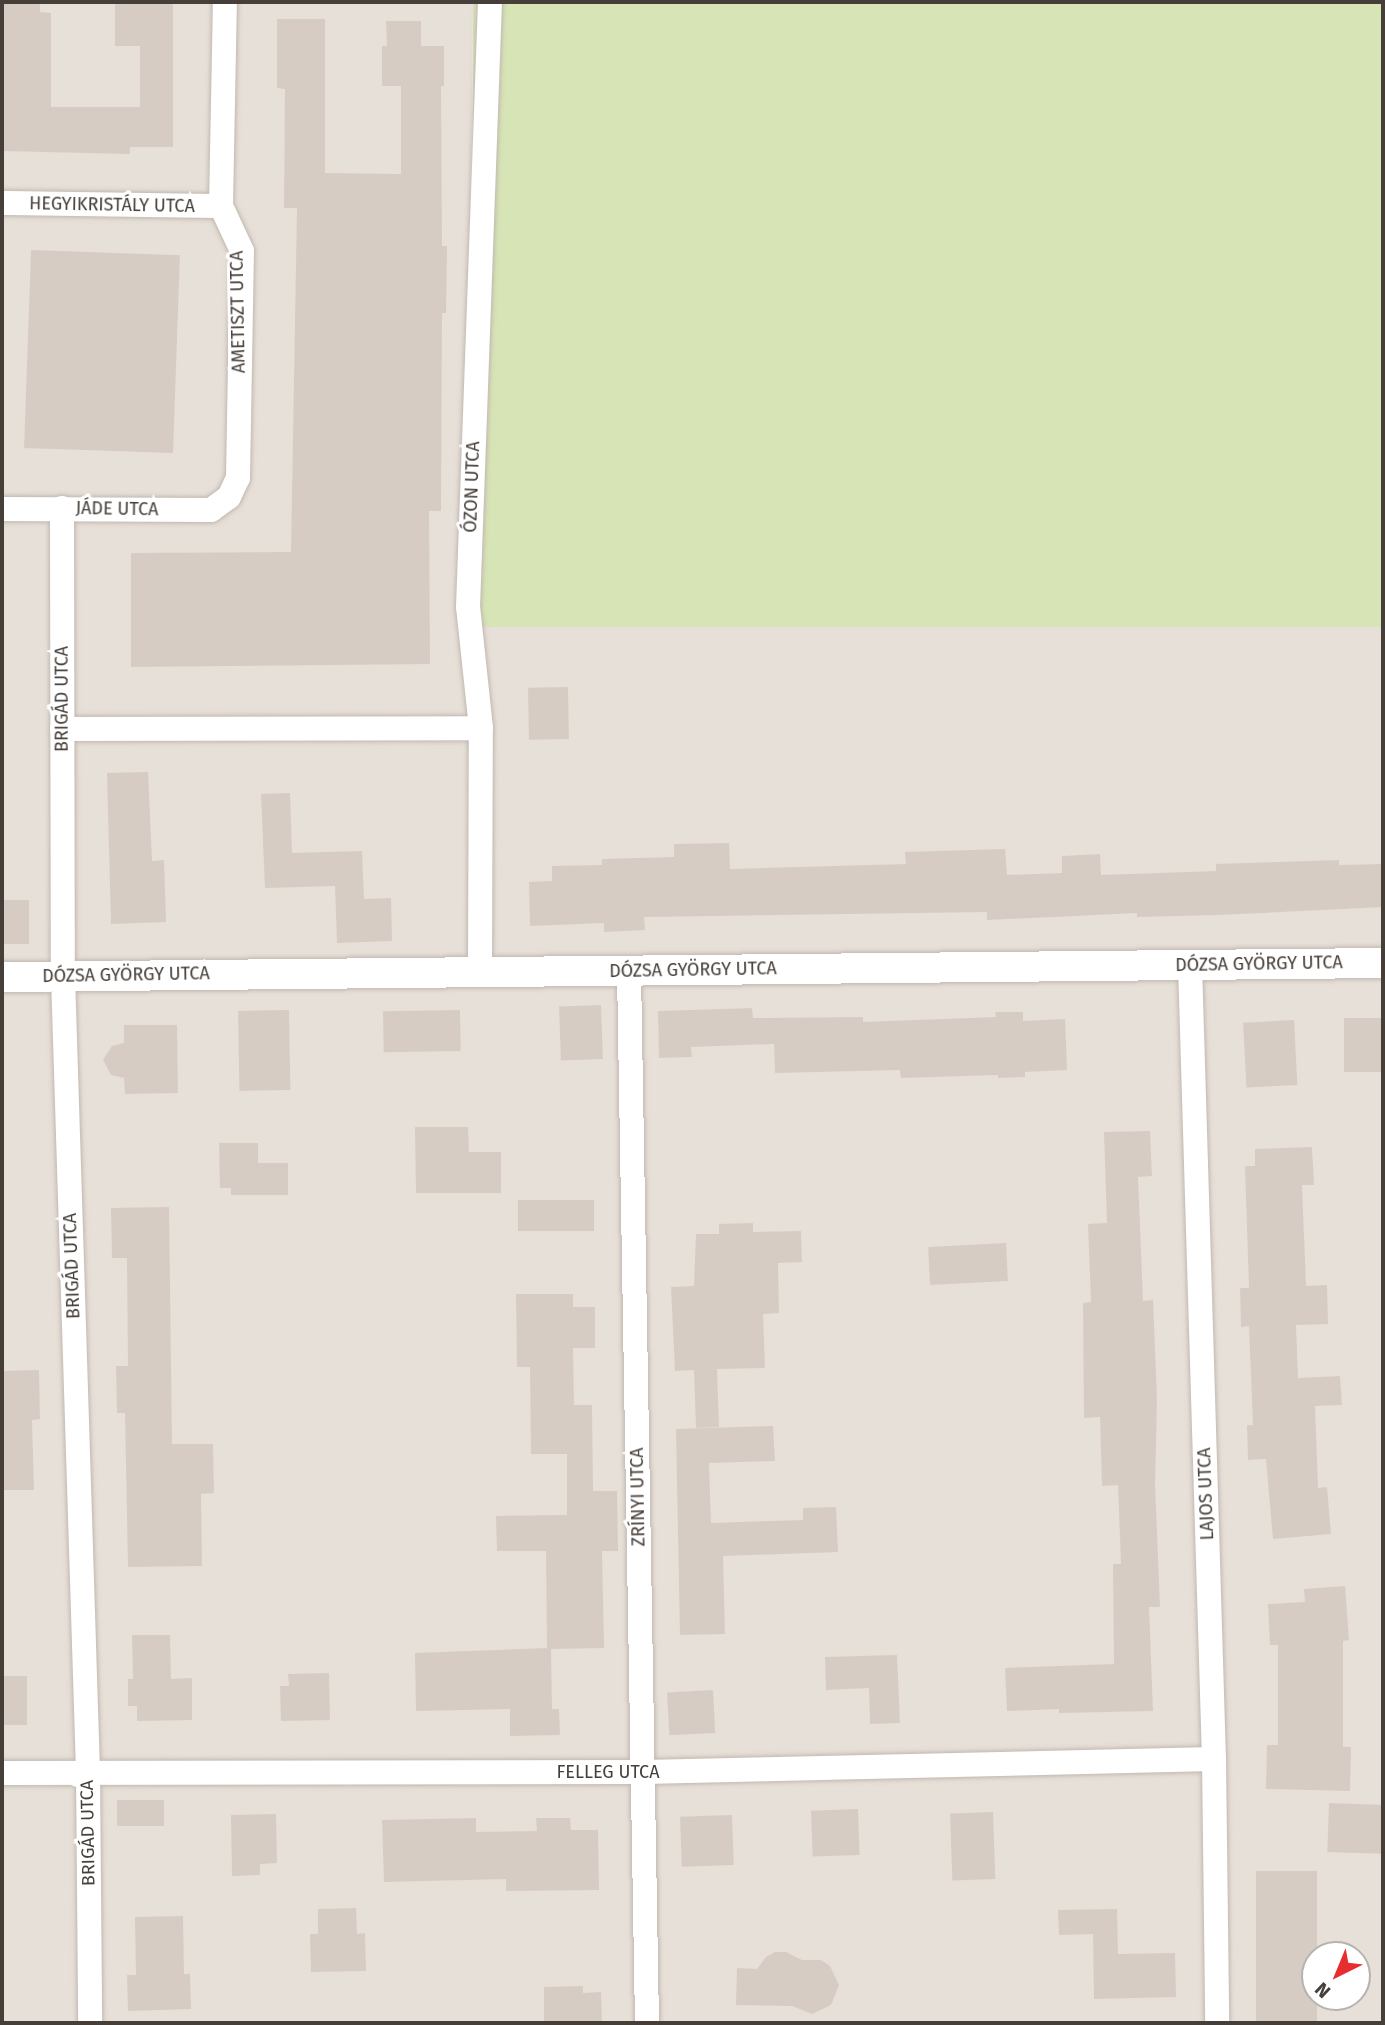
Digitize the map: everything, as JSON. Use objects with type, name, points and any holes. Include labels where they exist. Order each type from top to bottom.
[{"type":"street","name":"AMETISZT UTCA","points":[[225,2],[221,206],[242,251],[238,478],[229,497]]},
{"type":"street","name":"ÓZON UTCA","points":[[480,971],[481,728],[468,607],[490,2]]},
{"type":"street","name":"HEGYIKRISTÁLY UTCA","points":[[2,203],[221,206]]},
{"type":"street","name":"JÁDE UTCA","points":[[2,509],[211,510],[229,497]]},
{"type":"street","name":"BRIGÁD UTCA","points":[[62,508],[63,976],[88,1773],[90,2023]]},
{"type":"street","points":[[62,729],[481,728]]},
{"type":"street","name":"DÓZSA GYÖRGY UTCA","points":[[2,977],[1383,963]]},
{"type":"street","name":"LAJOS UTCA","points":[[1190,965],[1214,1759],[1217,2023]]},
{"type":"street","name":"ZRÍNYI UTCA","points":[[629,971],[647,2023]]},
{"type":"street","name":"FELLEG UTCA","points":[[2,1773],[643,1772],[1214,1759]]},
{"type":"shaded area","points":[[2,2],[473,2],[465,627],[1383,601],[1383,2023],[2,2023]]},
{"type":"green space","points":[[473,2],[1383,2],[1383,627],[473,627]]},
{"type":"building","points":[[2,2],[40,2],[40,12],[51,13],[51,107],[140,107],[140,46],[115,46],[115,2],[173,2],[173,147],[130,147],[130,154],[2,151]]},
{"type":"building","points":[[277,19],[325,19],[325,173],[401,174],[401,86],[382,86],[382,46],[387,46],[386,21],[421,21],[421,46],[444,46],[444,86],[441,86],[442,246],[447,246],[446,313],[442,313],[441,511],[429,511],[430,664],[131,667],[131,553],[291,552],[297,208],[284,208],[285,89],[277,88]]},
{"type":"building","points":[[31,250],[180,255],[173,453],[24,448]]},
{"type":"building","points":[[568,687],[569,739],[529,740],[528,688]]},
{"type":"building","points":[[148,772],[152,861],[164,860],[166,922],[111,924],[107,773]]},
{"type":"building","points":[[290,793],[292,853],[362,851],[364,899],[391,898],[392,941],[337,943],[335,886],[265,888],[261,794]]},
{"type":"building","points":[[729,843],[730,869],[906,864],[905,852],[1005,849],[1007,875],[1062,873],[1062,856],[1100,854],[1101,875],[1216,871],[1216,864],[1339,860],[1339,865],[1383,864],[1383,907],[1218,915],[1137,917],[1137,913],[987,920],[987,912],[644,917],[645,930],[604,932],[604,923],[530,926],[529,882],[552,881],[552,866],[602,865],[602,859],[674,857],[674,844]]},
{"type":"building","points":[[2,900],[29,900],[29,944],[2,944]]},
{"type":"building","points":[[601,1005],[603,1059],[561,1060],[559,1006]]},
{"type":"building","points":[[752,1008],[753,1018],[863,1017],[863,1022],[996,1017],[995,1012],[1023,1012],[1023,1021],[1065,1019],[1067,1070],[1025,1072],[1025,1077],[998,1078],[998,1075],[901,1078],[900,1070],[775,1073],[774,1044],[691,1047],[692,1057],[659,1058],[658,1011]]},
{"type":"building","points":[[289,1010],[290,1090],[239,1091],[238,1011]]},
{"type":"building","points":[[460,1010],[461,1051],[384,1052],[383,1011]]},
{"type":"building","points":[[1344,1018],[1383,1018],[1383,1072],[1344,1072]]},
{"type":"building","points":[[1294,1020],[1297,1085],[1246,1088],[1243,1023]]},
{"type":"building","points":[[124,1025],[177,1025],[178,1093],[125,1094],[124,1078],[111,1075],[103,1060],[112,1046],[124,1043]]},
{"type":"building","points":[[415,1127],[468,1127],[469,1152],[501,1152],[501,1193],[416,1193]]},
{"type":"building","points":[[1150,1131],[1152,1176],[1138,1177],[1143,1301],[1153,1300],[1157,1400],[1155,1484],[1160,1607],[1149,1607],[1153,1711],[1007,1711],[1005,1668],[1114,1664],[1113,1564],[1121,1564],[1118,1485],[1102,1486],[1100,1417],[1084,1418],[1083,1303],[1091,1302],[1088,1224],[1107,1223],[1104,1132]]},
{"type":"building","points":[[219,1143],[258,1143],[258,1163],[288,1163],[288,1195],[231,1195],[231,1188],[220,1188]]},
{"type":"building","points":[[1312,1147],[1314,1185],[1302,1185],[1306,1286],[1327,1285],[1328,1324],[1296,1325],[1298,1378],[1340,1376],[1342,1405],[1315,1406],[1318,1488],[1327,1487],[1331,1534],[1273,1539],[1266,1459],[1248,1460],[1247,1425],[1253,1425],[1249,1326],[1241,1327],[1240,1288],[1249,1288],[1245,1166],[1255,1166],[1255,1149]]},
{"type":"building","points":[[518,1200],[594,1200],[594,1231],[518,1231]]},
{"type":"building","points":[[169,1207],[172,1444],[213,1444],[214,1493],[201,1494],[202,1566],[128,1567],[125,1413],[117,1413],[116,1366],[128,1366],[127,1258],[112,1258],[111,1208]]},
{"type":"building","points":[[753,1223],[753,1232],[801,1231],[802,1262],[778,1263],[779,1313],[763,1314],[765,1368],[717,1369],[719,1427],[696,1428],[694,1370],[675,1371],[671,1287],[694,1286],[696,1234],[719,1234],[719,1224]]},
{"type":"building","points":[[1006,1243],[1008,1281],[930,1285],[928,1247]]},
{"type":"building","points":[[516,1294],[573,1294],[573,1307],[595,1307],[595,1348],[573,1348],[574,1405],[592,1405],[593,1491],[617,1491],[618,1551],[602,1551],[604,1648],[551,1649],[552,1709],[559,1709],[560,1735],[510,1736],[510,1709],[416,1711],[415,1653],[547,1648],[546,1551],[497,1551],[496,1516],[567,1515],[567,1454],[531,1454],[530,1367],[517,1367]]},
{"type":"building","points":[[39,1370],[40,1419],[32,1420],[34,1490],[2,1490],[2,1371]]},
{"type":"building","points":[[773,1426],[775,1461],[709,1463],[711,1523],[803,1520],[803,1508],[836,1507],[838,1552],[723,1556],[725,1634],[680,1635],[676,1429]]},
{"type":"building","points":[[1345,1586],[1349,1640],[1343,1641],[1343,1747],[1351,1747],[1350,1791],[1266,1789],[1267,1745],[1278,1745],[1278,1645],[1270,1645],[1268,1604],[1305,1602],[1304,1589]]},
{"type":"building","points":[[132,1635],[170,1635],[171,1679],[192,1678],[192,1720],[137,1721],[137,1706],[128,1706],[128,1679],[133,1679]]},
{"type":"building","points":[[897,1655],[900,1723],[870,1724],[869,1688],[826,1690],[825,1657]]},
{"type":"building","points":[[329,1673],[330,1720],[281,1721],[280,1686],[289,1686],[288,1674]]},
{"type":"building","points":[[2,1676],[27,1676],[27,1725],[2,1725]]},
{"type":"building","points":[[713,1690],[715,1733],[669,1735],[667,1692]]},
{"type":"building","points":[[117,1800],[164,1800],[164,1826],[117,1826]]},
{"type":"building","points":[[1329,1803],[1383,1805],[1381,1854],[1327,1852]]},
{"type":"building","points":[[858,1809],[860,1855],[813,1857],[811,1811]]},
{"type":"building","points":[[993,1812],[995,1879],[952,1880],[950,1814]]},
{"type":"building","points":[[276,1814],[277,1863],[260,1864],[260,1875],[232,1876],[231,1815]]},
{"type":"building","points":[[732,1815],[734,1865],[682,1867],[680,1817]]},
{"type":"building","points":[[476,1818],[476,1832],[537,1831],[536,1818],[570,1818],[571,1830],[598,1830],[599,1890],[506,1891],[506,1879],[384,1882],[382,1820]]},
{"type":"building","points":[[1256,1871],[1317,1871],[1317,1941],[1301,1941],[1301,2011],[1317,2011],[1317,2023],[1256,2023]]},
{"type":"building","points":[[356,1908],[357,1934],[365,1933],[366,1971],[311,1972],[310,1934],[318,1934],[318,1909]]},
{"type":"building","points":[[1117,1909],[1118,1954],[1175,1953],[1176,1997],[1094,1999],[1093,1934],[1059,1935],[1058,1910]]},
{"type":"building","points":[[183,1916],[184,1974],[190,1974],[191,2009],[128,2011],[127,1975],[136,1975],[135,1917]]},
{"type":"building","points":[[775,1952],[786,1952],[802,1960],[821,1960],[830,1966],[839,1985],[831,2005],[812,2014],[792,2006],[736,2005],[737,1968],[757,1969],[766,1957]]},
{"type":"building","points":[[583,1986],[583,1993],[601,1992],[602,2023],[544,2023],[544,1987]]}]
